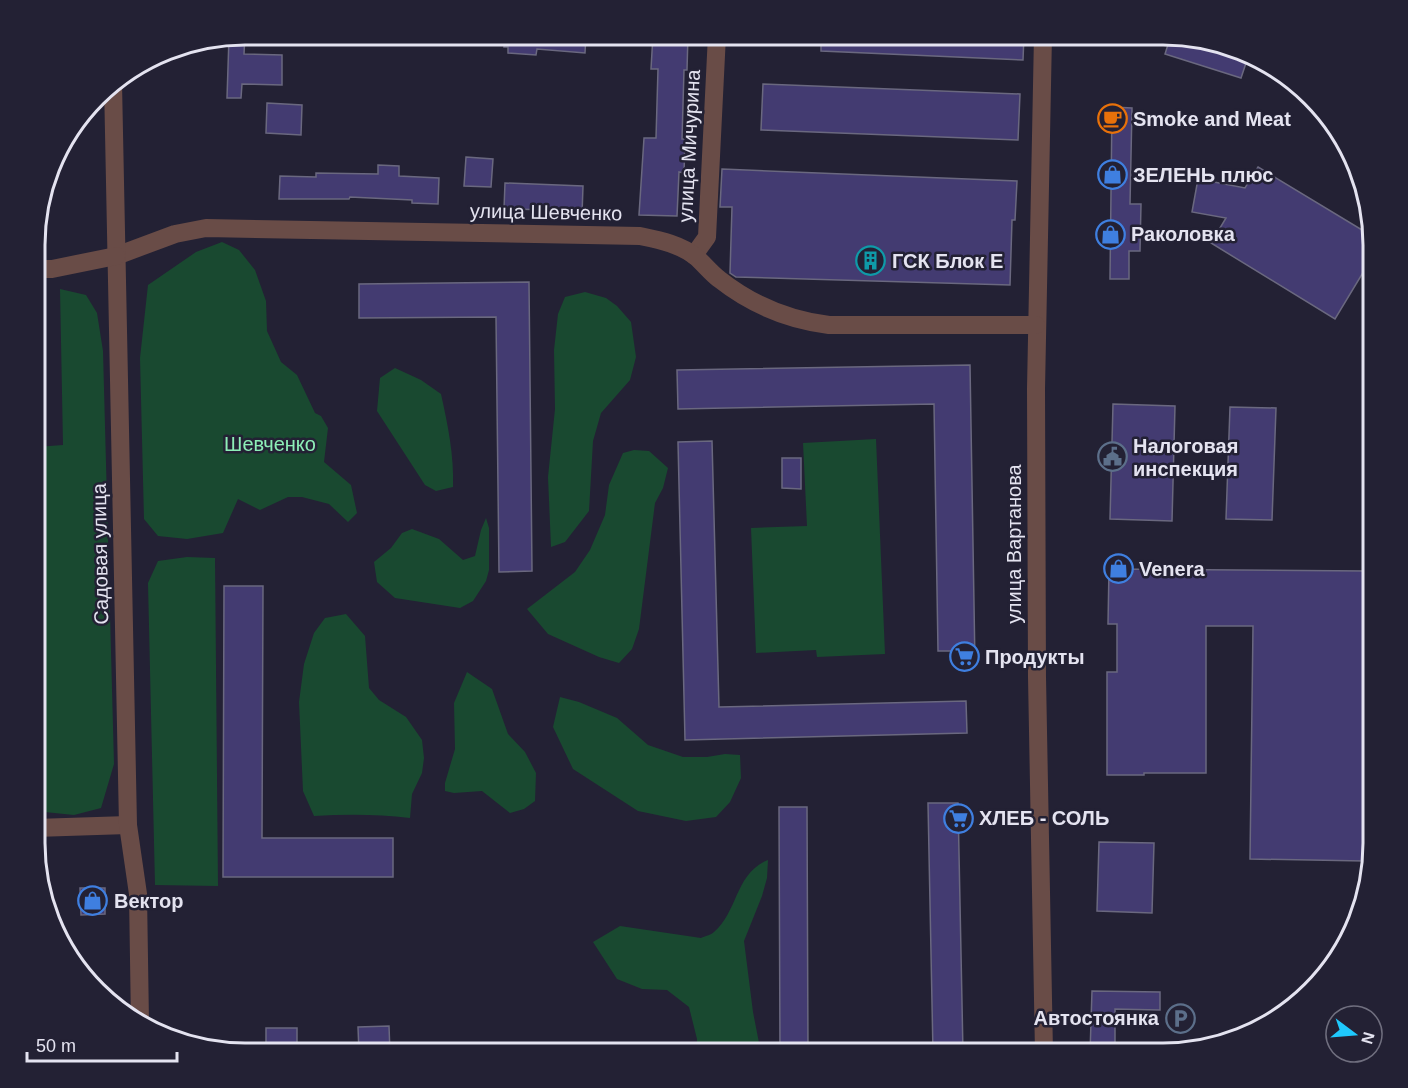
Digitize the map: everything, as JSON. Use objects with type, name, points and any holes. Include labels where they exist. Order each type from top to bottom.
[{"type":"street","name":"улица Мичурина","points":[[694,255],[707,237],[717,45]]},
{"type":"street","name":"улица Вартанова","points":[[1043,45],[1036,325],[1037,676],[1044,1043]]},
{"type":"street","name":"Садовая улица","points":[[112,96],[128,825],[138,894],[140,1013]]},
{"type":"street","name":"улица Шевченко","points":[[45,269],[116,256],[175,234],[206,228],[640,236],[671,243],[694,255],[719,279],[752,302],[803,322],[829,325],[1036,325]]},
{"type":"street","points":[[45,828],[128,825]]},
{"type":"green space","name":"Шевченко","points":[[222,242],[239,250],[255,270],[266,301],[267,331],[281,362],[297,375],[315,413],[321,416],[328,428],[324,462],[351,485],[357,513],[348,522],[329,504],[302,497],[288,497],[260,510],[238,499],[223,533],[187,539],[158,536],[144,519],[140,358],[148,285],[196,252]]},
{"type":"green space","points":[[60,289],[86,295],[97,313],[103,351],[114,764],[101,808],[74,815],[45,812],[45,446],[63,445]]},
{"type":"green space","points":[[585,292],[606,298],[617,306],[631,322],[636,357],[630,380],[601,413],[593,441],[589,511],[565,542],[551,547],[548,477],[555,409],[554,350],[558,314],[565,297]]},
{"type":"green space","points":[[395,368],[421,380],[441,394],[451,452],[453,487],[436,491],[425,485],[377,411],[380,378]]},
{"type":"green space","points":[[876,439],[885,654],[817,657],[816,650],[756,653],[751,528],[807,526],[803,443]]},
{"type":"green space","points":[[634,450],[649,451],[668,468],[663,488],[655,503],[639,629],[632,649],[619,663],[599,657],[548,634],[527,609],[575,572],[590,550],[605,515],[609,485],[623,453]]},
{"type":"green space","points":[[486,518],[489,528],[489,570],[486,581],[473,601],[460,608],[395,598],[377,582],[374,562],[391,548],[402,533],[412,529],[439,539],[463,560],[475,556]]},
{"type":"green space","points":[[187,557],[215,558],[218,886],[155,885],[148,583],[158,561]]},
{"type":"green space","points":[[346,614],[365,636],[369,688],[379,700],[406,717],[422,740],[424,758],[422,773],[412,794],[410,818],[362,815],[314,816],[303,791],[299,702],[304,664],[314,633],[325,618]]},
{"type":"green space","points":[[467,672],[492,689],[508,734],[525,752],[536,773],[535,801],[524,809],[510,813],[482,791],[454,793],[445,791],[445,783],[455,749],[454,703]]},
{"type":"green space","points":[[560,697],[579,702],[617,718],[648,745],[683,757],[740,755],[741,778],[730,802],[716,817],[686,821],[638,811],[573,769],[553,727]]},
{"type":"green space","points":[[768,860],[767,878],[762,896],[744,941],[759,1043],[697,1043],[689,1007],[667,990],[642,989],[617,979],[593,942],[620,926],[701,938],[711,934],[722,924],[743,883],[757,866]]},
{"type":"building","points":[[244,45],[244,54],[282,55],[282,85],[242,84],[241,98],[227,98],[229,46]]},
{"type":"building","points":[[504,45],[585,45],[585,53],[537,49],[536,55],[508,53],[508,47],[504,47]]},
{"type":"building","points":[[652,45],[688,45],[687,70],[684,70],[682,139],[685,139],[684,173],[679,172],[677,216],[639,215],[644,138],[656,138],[658,69],[651,69]]},
{"type":"building","points":[[821,45],[1024,45],[1023,60],[821,51]]},
{"type":"building","points":[[1168,45],[1176,45],[1215,52],[1246,63],[1241,78],[1165,54]]},
{"type":"building","points":[[763,84],[1020,94],[1018,140],[761,130]]},
{"type":"building","points":[[267,103],[302,105],[301,135],[266,133]]},
{"type":"building","points":[[1112,107],[1132,108],[1130,204],[1141,204],[1140,251],[1129,251],[1129,279],[1110,279]]},
{"type":"building","points":[[466,157],[493,159],[491,187],[464,186]]},
{"type":"building","points":[[378,165],[399,166],[399,176],[439,178],[438,204],[412,203],[412,200],[350,197],[349,199],[279,199],[280,176],[316,177],[316,173],[378,174]]},
{"type":"building","points":[[1258,167],[1362,230],[1363,273],[1335,319],[1211,243],[1226,218],[1192,212],[1198,179],[1245,188]]},
{"type":"building","points":[[722,169],[1017,181],[1015,220],[1012,220],[1010,285],[736,277],[730,273],[732,207],[720,207]]},
{"type":"building","points":[[505,183],[583,186],[582,215],[556,214],[556,210],[504,209]]},
{"type":"building","points":[[529,282],[532,571],[499,572],[496,317],[359,318],[359,284]]},
{"type":"building","points":[[970,365],[975,664],[954,664],[953,651],[938,651],[934,404],[678,409],[677,370]]},
{"type":"building","points":[[1113,404],[1175,406],[1172,521],[1110,519]]},
{"type":"building","points":[[1230,407],[1276,408],[1272,520],[1226,519]]},
{"type":"building","points":[[712,441],[719,707],[966,701],[967,733],[685,740],[678,442]]},
{"type":"building","points":[[782,458],[801,458],[801,489],[782,488]]},
{"type":"building","points":[[1109,569],[1363,571],[1362,861],[1250,859],[1253,626],[1206,626],[1206,773],[1107,775],[1107,672],[1117,672],[1117,624],[1108,624]]},
{"type":"building","points":[[224,586],[263,586],[262,838],[393,838],[393,877],[223,877]]},
{"type":"building","points":[[928,803],[958,803],[963,1043],[933,1043]]},
{"type":"building","points":[[779,807],[807,807],[808,1043],[780,1043]]},
{"type":"building","points":[[1099,842],[1154,843],[1152,913],[1097,911]]},
{"type":"building","name":"Вектор","points":[[80,888],[105,888],[105,914],[81,915]]},
{"type":"building","points":[[1092,991],[1160,992],[1160,1010],[1115,1009],[1115,1043],[1090,1043]]},
{"type":"building","points":[[389,1026],[390,1043],[359,1043],[358,1027]]},
{"type":"building","points":[[266,1028],[297,1028],[297,1043],[266,1043]]},
{"type":"place","name":"Smoke and Meat","points":[[1112,119]]},
{"type":"place","name":"ЗЕЛЕНЬ плюс","points":[[1112,175]]},
{"type":"place","name":"Раколовка","points":[[1110,234]]},
{"type":"place","name":"ГСК Блок Е","points":[[871,261]]},
{"type":"place","name":"Налоговая инспекция","points":[[1112,457]]},
{"type":"place","name":"Venera","points":[[1118,569]]},
{"type":"place","name":"Продукты","points":[[964,657]]},
{"type":"place","name":"ХЛЕБ - СОЛЬ","points":[[958,818]]},
{"type":"place","name":"Вектор","points":[[93,901]]},
{"type":"place","name":"Автостоянка","points":[[1180,1018]]}]
